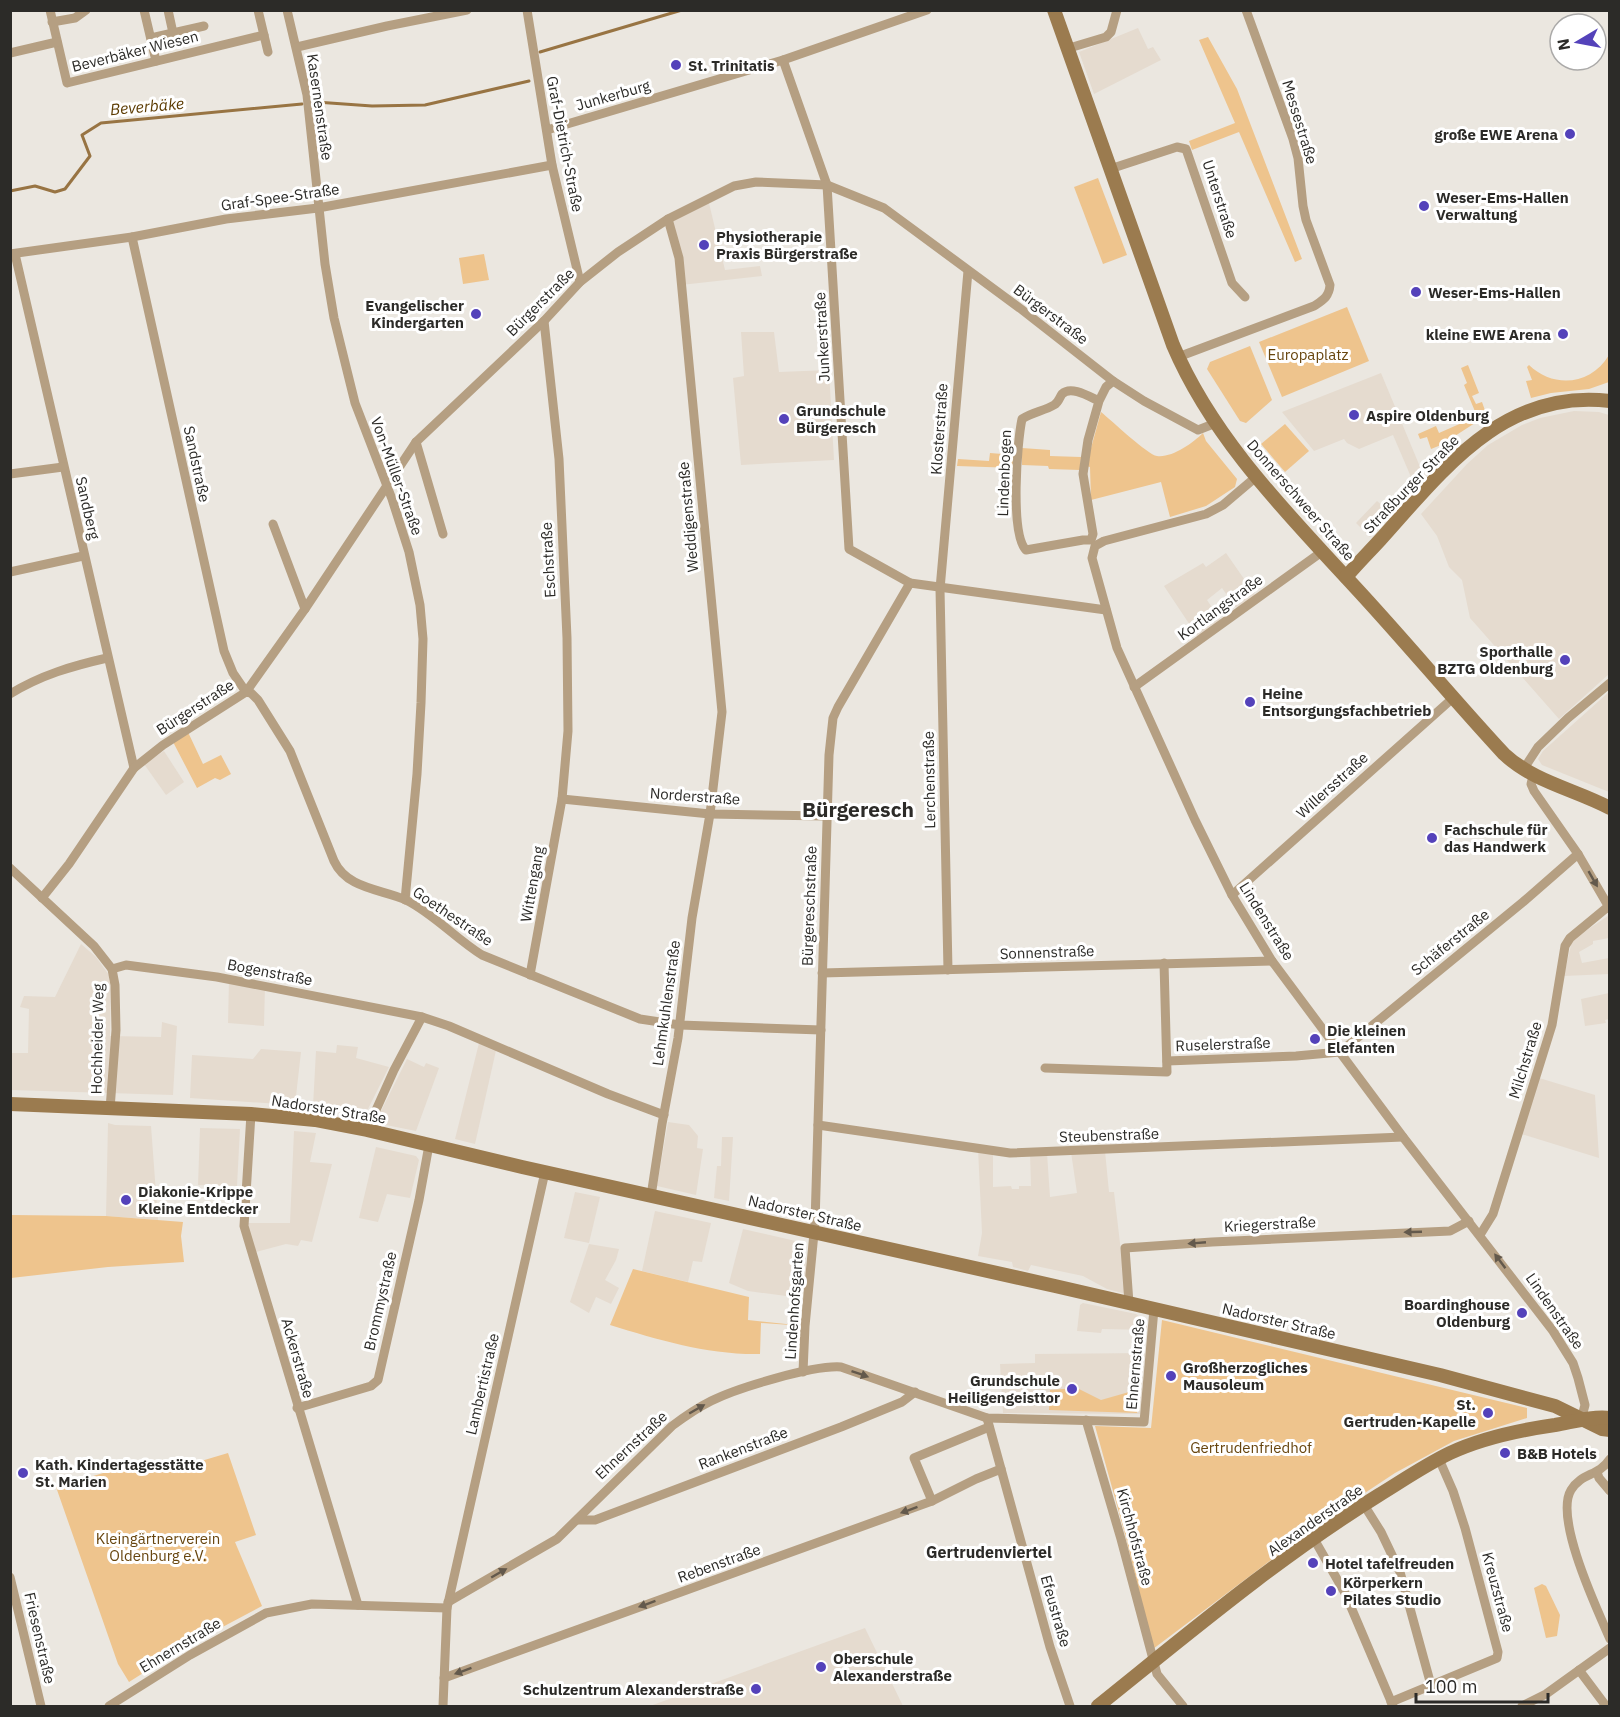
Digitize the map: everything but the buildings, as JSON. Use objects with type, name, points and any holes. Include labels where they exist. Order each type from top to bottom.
[{"type":"street","points":[[50,10],[57,42]]},
{"type":"street","points":[[52,22],[75,18],[86,10]]},
{"type":"street","points":[[144,10],[156,61]]},
{"type":"street","points":[[168,10],[173,33]]},
{"type":"street","points":[[258,10],[268,52]]},
{"type":"street","name":"Kasernenstraße","points":[[288,10],[307,95],[318,208]]},
{"type":"street","points":[[297,47],[466,10]]},
{"type":"street","name":"Graf-Dietrich-Straße","points":[[527,10],[552,165],[580,282]]},
{"type":"street","name":"Junkerburg","points":[[547,130],[783,60],[927,10]]},
{"type":"street","name":"Donnerschweer Straße","points":[[1054,10],[1066,49],[1178,357],[1216,423],[1256,477],[1453,698],[1504,754],[1528,773],[1534,791],[1578,854],[1609,906]]},
{"type":"street","points":[[1066,49],[1106,37],[1111,32],[1117,10]]},
{"type":"street","name":"Messestraße","points":[[1178,357],[1314,306],[1329,294],[1330,285],[1303,206],[1298,158],[1246,10]]},
{"type":"street","points":[[151,38],[204,26]]},
{"type":"street","name":"Beverbäker Wiesen","points":[[10,53],[57,42],[67,83],[264,35]]},
{"type":"street","name":"Junkerstraße","points":[[783,60],[827,185],[849,549],[910,583]]},
{"type":"street","name":"Unterstraße","points":[[1110,169],[1177,147],[1186,149],[1232,283],[1245,297]]},
{"type":"street","name":"Graf-Spee-Straße","points":[[13,254],[132,237],[226,219],[318,208],[552,165]]},
{"type":"street","name":"Bürgerstraße","points":[[42,898],[69,864],[134,768],[163,745],[246,692],[305,609],[416,441],[544,321],[580,282],[618,252],[668,219],[734,186],[756,182],[827,185],[884,208],[1021,309],[1113,381],[1144,401],[1198,430],[1216,423]]},
{"type":"street","name":"Von-Müller-Straße","points":[[318,208],[330,295],[347,376],[392,499],[413,569],[420,605],[423,639],[417,774],[405,900]]},
{"type":"street","name":"Weddigenstraße","points":[[668,219],[679,258],[722,712],[710,814]]},
{"type":"street","name":"Sandstraße","points":[[132,237],[224,651],[233,673],[246,692]]},
{"type":"street","name":"Sandberg","points":[[13,254],[134,768]]},
{"type":"street","name":"Klosterstraße","points":[[940,589],[968,271]]},
{"type":"street","name":"Eschstraße","points":[[544,321],[559,459],[567,638],[568,731],[562,799]]},
{"type":"street","points":[[1113,381],[1106,387],[1099,401],[1088,440],[1083,474],[1093,543],[1206,514],[1223,505],[1256,477]]},
{"type":"street","name":"Lindenbogen","points":[[1093,543],[1083,540],[1026,550],[1022,546],[1019,535],[1016,497],[1022,419],[1053,406],[1061,395],[1068,391],[1099,401]]},
{"type":"street","name":"Straßburger Straße","points":[[1346,577],[1414,501],[1482,435],[1501,423],[1539,407],[1581,400],[1610,401]]},
{"type":"street","points":[[416,441],[443,534]]},
{"type":"street","points":[[10,474],[63,467]]},
{"type":"street","points":[[273,524],[305,609]]},
{"type":"street","name":"Lindenstraße","points":[[1093,543],[1092,558],[1117,648],[1232,895],[1272,961],[1403,1137],[1553,1331],[1570,1358],[1578,1378],[1585,1405],[1581,1420]]},
{"type":"street","name":"Kortlangstraße","points":[[1134,687],[1323,551]]},
{"type":"street","points":[[10,572],[83,556]]},
{"type":"street","points":[[910,583],[940,589],[1106,610]]},
{"type":"street","name":"Bürgereschstraße","points":[[814,1232],[829,755],[833,718],[910,583]]},
{"type":"street","name":"Lerchenstraße","points":[[940,589],[948,970]]},
{"type":"street","points":[[10,694],[32,680],[72,666],[107,658]]},
{"type":"street","points":[[1610,683],[1538,747],[1528,773],[1610,808]]},
{"type":"street","name":"Goethestraße","points":[[246,692],[251,693],[258,700],[290,751],[332,855],[342,874],[358,884],[405,900],[435,919],[466,945],[490,958],[640,1019],[680,1025],[820,1030]]},
{"type":"street","name":"Willersstraße","points":[[1232,895],[1453,698]]},
{"type":"street","name":"Norderstraße","points":[[562,799],[710,814],[827,816]]},
{"type":"street","name":"Wittengang","points":[[531,975],[562,799]]},
{"type":"street","name":"Lehmkuhlenstraße","points":[[651,1196],[680,1025],[692,918],[710,814]]},
{"type":"street","name":"Schäferstraße","points":[[1340,1052],[1578,854]]},
{"type":"street","name":"Hochheider Weg","points":[[10,868],[94,946],[112,969],[115,985],[116,1030],[110,1109]]},
{"type":"street","name":"Milchstraße","points":[[1480,1235],[1493,1214],[1552,1025],[1565,946],[1570,938],[1609,906]]},
{"type":"street","name":"Sonnenstraße","points":[[822,973],[1272,961]]},
{"type":"street","points":[[1164,963],[1167,1061]]},
{"type":"street","name":"Bogenstraße","points":[[112,969],[126,965],[217,977],[422,1017],[664,1115]]},
{"type":"street","points":[[367,1130],[394,1070],[422,1017]]},
{"type":"street","name":"Ruselerstraße","points":[[1045,1068],[1167,1072],[1167,1061],[1340,1052]]},
{"type":"street","name":"Nadorster Straße","points":[[10,1104],[251,1114],[315,1120],[367,1130],[1440,1375],[1555,1406],[1581,1420],[1610,1430]]},
{"type":"street","name":"Ackerstraße","points":[[251,1114],[244,1226],[358,1605]]},
{"type":"street","name":"Steubenstraße","points":[[818,1125],[1010,1153],[1403,1137]]},
{"type":"street","name":"Brommystraße","points":[[297,1408],[371,1386],[378,1380],[419,1200],[429,1145]]},
{"type":"street","name":"Lambertistraße","points":[[443,1707],[448,1605],[545,1172]]},
{"type":"street","name":"Kriegerstraße","points":[[1129,1303],[1125,1248],[1450,1231],[1469,1221]]},
{"type":"street","name":"Lindenhofsgarten","points":[[803,1372],[814,1232]]},
{"type":"street","name":"Ehnernstraße","points":[[109,1707],[190,1654],[266,1613],[312,1604],[448,1605],[557,1539],[624,1471],[672,1426],[690,1413],[713,1400],[762,1383],[831,1366],[841,1367],[915,1392],[988,1422],[1086,1420],[1144,1422],[1154,1310]]},
{"type":"street","name":"Rankenstraße","points":[[578,1520],[595,1520],[785,1448],[902,1402],[915,1392]]},
{"type":"street","name":"Alexanderstraße","points":[[1098,1707],[1223,1606],[1364,1505],[1441,1464],[1467,1447],[1508,1434],[1581,1420],[1610,1418]]},
{"type":"street","name":"Kirchhofstraße","points":[[1086,1420],[1121,1539],[1153,1663],[1157,1674],[1183,1707]]},
{"type":"street","points":[[932,1501],[914,1458],[988,1422]]},
{"type":"street","name":"Efeustraße","points":[[988,1422],[1050,1647],[1070,1707]]},
{"type":"street","points":[[1610,1459],[1603,1469],[1584,1477],[1575,1485],[1569,1495],[1566,1508],[1581,1566],[1610,1639]]},
{"type":"street","name":"Kreuzstraße","points":[[1392,1704],[1497,1658],[1498,1652],[1476,1564],[1441,1464]]},
{"type":"street","name":"Rebenstraße","points":[[444,1678],[932,1501],[1001,1469]]},
{"type":"street","points":[[1597,1472],[1610,1491]]},
{"type":"street","points":[[1364,1505],[1381,1532],[1400,1572],[1431,1685]]},
{"type":"street","points":[[1314,1539],[1345,1593],[1392,1704]]},
{"type":"street","name":"Friesenstraße","points":[[10,1577],[41,1707]]},
{"type":"street","points":[[1522,1707],[1546,1694],[1610,1648]]},
{"type":"street","points":[[1579,1670],[1605,1707]]},
{"type":"shaded area","points":[[1138,28],[1148,49],[1153,47],[1161,60],[1094,94],[1079,52]]},
{"type":"shaded area","points":[[708,199],[725,270],[760,266],[762,276],[681,285],[668,219]]},
{"type":"shaded area","name":"Grundschule Bürgeresch","points":[[741,332],[774,332],[779,372],[829,370],[834,460],[741,465],[733,378],[744,376]]},
{"type":"shaded area","points":[[1381,373],[1423,474],[1414,484],[1393,435],[1359,449],[1344,439],[1314,451],[1282,412]]},
{"type":"shaded area","points":[[1574,411],[1599,412],[1609,415],[1609,674],[1559,719],[1470,618],[1462,580],[1449,567],[1437,536],[1421,514],[1467,464],[1488,445],[1522,425],[1540,418]]},
{"type":"shaded area","points":[[1377,501],[1392,514],[1370,537],[1356,523]]},
{"type":"shaded area","points":[[1226,553],[1258,599],[1239,612],[1222,588],[1207,600],[1223,624],[1200,640],[1164,586],[1203,563],[1206,567]]},
{"type":"shaded area","points":[[1609,692],[1609,792],[1542,765],[1538,759],[1543,751]]},
{"type":"shaded area","points":[[164,751],[184,782],[166,795],[144,764]]},
{"type":"shaded area","points":[[1608,916],[1609,938],[1593,941],[1593,944],[1579,952],[1582,963],[1609,958],[1609,974],[1564,976],[1572,940]]},
{"type":"shaded area","points":[[81,944],[96,957],[109,975],[110,1036],[161,1037],[162,1022],[177,1026],[173,1095],[11,1090],[11,1053],[28,1053],[29,1009],[20,1007],[24,996],[55,997]]},
{"type":"shaded area","points":[[229,979],[265,986],[264,1026],[228,1023]]},
{"type":"shaded area","points":[[1609,993],[1609,1019],[1605,1020],[1606,1023],[1585,1026],[1581,999]]},
{"type":"shaded area","points":[[480,1039],[497,1046],[475,1144],[455,1139]]},
{"type":"shaded area","points":[[337,1045],[358,1047],[356,1058],[389,1067],[368,1109],[313,1106],[316,1051],[336,1053]]},
{"type":"shaded area","points":[[261,1049],[301,1052],[295,1105],[190,1098],[192,1055],[253,1059]]},
{"type":"shaded area","points":[[407,1059],[424,1067],[426,1063],[439,1068],[416,1131],[381,1124],[378,1117]]},
{"type":"shaded area","points":[[1536,1077],[1595,1095],[1599,1158],[1518,1133]]},
{"type":"shaded area","points":[[668,1122],[689,1125],[698,1136],[697,1148],[703,1149],[696,1195],[657,1186]]},
{"type":"shaded area","points":[[108,1123],[151,1126],[158,1220],[106,1216]]},
{"type":"shaded area","points":[[200,1128],[240,1129],[237,1186],[198,1185]]},
{"type":"shaded area","points":[[294,1131],[316,1133],[310,1162],[332,1164],[312,1242],[301,1240],[298,1246],[286,1244],[252,1253],[244,1223],[290,1223]]},
{"type":"shaded area","points":[[722,1137],[733,1137],[729,1201],[714,1198],[717,1166],[721,1166]]},
{"type":"shaded area","points":[[376,1147],[416,1156],[419,1160],[410,1198],[387,1194],[378,1222],[359,1218]]},
{"type":"shaded area","points":[[978,1149],[993,1151],[993,1187],[1011,1186],[1012,1189],[1019,1189],[1019,1186],[1031,1186],[1030,1154],[1047,1153],[1050,1197],[1077,1193],[1071,1152],[1105,1151],[1109,1192],[1114,1192],[1126,1294],[1107,1289],[1083,1276],[1031,1265],[1028,1271],[1013,1267],[1012,1262],[978,1256],[982,1233]]},
{"type":"shaded area","points":[[575,1192],[600,1197],[589,1243],[564,1238]]},
{"type":"shaded area","points":[[655,1211],[711,1223],[702,1262],[693,1261],[688,1282],[642,1271]]},
{"type":"shaded area","points":[[743,1229],[805,1245],[808,1299],[748,1291],[729,1283]]},
{"type":"shaded area","points":[[589,1244],[619,1249],[605,1280],[619,1288],[611,1304],[596,1297],[589,1313],[570,1302]]},
{"type":"shaded area","points":[[1083,1303],[1136,1314],[1145,1321],[1148,1330],[1102,1329],[1101,1333],[1077,1331],[1080,1305]]},
{"type":"shaded area","name":"Grundschule Heiligengeisttor","points":[[1145,1353],[1140,1414],[1003,1413],[1000,1364],[1035,1363],[1035,1354]]},
{"type":"shaded area","name":"Oberschule Alexanderstraße","points":[[865,1628],[903,1706],[650,1706]]},
{"type":"green space","points":[[1208,37],[1237,89],[1302,259],[1295,262],[1239,132],[1192,150],[1189,141],[1235,123],[1199,40]]},
{"type":"green space","points":[[1098,178],[1127,255],[1103,264],[1074,187]]},
{"type":"green space","points":[[484,254],[489,280],[463,284],[459,258]]},
{"type":"green space","name":"Europaplatz","points":[[1347,307],[1369,361],[1282,397],[1259,342]]},
{"type":"green space","name":"Europaplatz","points":[[1250,346],[1272,400],[1246,423],[1240,421],[1207,369],[1210,362]]},
{"type":"green space","points":[[1609,355],[1609,382],[1589,389],[1551,393],[1531,398],[1526,381],[1532,380],[1527,367],[1529,365],[1550,378],[1572,380],[1592,373]]},
{"type":"green space","points":[[1468,365],[1479,393],[1472,396],[1476,404],[1482,402],[1487,416],[1479,421],[1464,385],[1467,383],[1461,368]]},
{"type":"green space","points":[[1101,412],[1138,444],[1157,456],[1176,452],[1203,433],[1206,441],[1237,479],[1235,487],[1206,506],[1170,517],[1161,482],[1091,500],[1090,467],[1086,466]]},
{"type":"green space","points":[[1473,418],[1475,423],[1431,449],[1427,437],[1420,439],[1418,434],[1436,426],[1439,433]]},
{"type":"green space","points":[[1285,424],[1309,451],[1285,472],[1261,444]]},
{"type":"green space","points":[[1022,448],[1050,450],[1050,456],[1081,457],[1080,470],[1022,465]]},
{"type":"green space","points":[[990,453],[1015,455],[1015,468],[957,466],[958,459],[989,461]]},
{"type":"green space","points":[[187,730],[203,764],[221,755],[231,774],[220,780],[215,778],[197,788],[172,740]]},
{"type":"green space","points":[[11,1215],[106,1216],[183,1222],[181,1236],[184,1262],[108,1267],[11,1278]]},
{"type":"green space","points":[[633,1269],[749,1297],[748,1320],[805,1326],[761,1323],[760,1354],[741,1354],[665,1341],[610,1325]]},
{"type":"green space","name":"Gertrudenfriedhof","points":[[1162,1320],[1527,1408],[1527,1418],[1454,1441],[1395,1473],[1324,1520],[1153,1649],[1126,1538],[1095,1426],[1151,1428]]},
{"type":"green space","points":[[1132,1376],[1141,1376],[1137,1413],[1049,1410],[1050,1390],[1077,1388],[1101,1400],[1129,1392]]},
{"type":"green space","name":"Kleingärtnerverein Oldenburg e.V.","points":[[228,1453],[256,1535],[235,1542],[262,1606],[181,1649],[129,1682],[118,1664],[56,1487],[147,1460],[151,1471],[179,1462],[181,1467]]},
{"type":"green space","points":[[1542,1584],[1546,1586],[1560,1615],[1557,1636],[1546,1638],[1534,1588]]},
{"type":"waterway","name":"Beverbäke","points":[[540,52],[682,10]]},
{"type":"waterway","name":"Beverbäke","points":[[316,102],[372,106],[425,105],[529,81]]},
{"type":"waterway","name":"Beverbäke","points":[[10,191],[35,186],[55,192],[65,189],[90,156],[82,135],[101,123],[302,104]]},
{"type":"place","name":"St. Trinitatis","points":[[676,65]]},
{"type":"place","name":"große EWE Arena","points":[[1570,134]]},
{"type":"place","name":"Weser-Ems-Hallen Verwaltung","points":[[1424,206]]},
{"type":"place","name":"Physiotherapie Praxis Bürgerstraße","points":[[704,245]]},
{"type":"place","name":"Weser-Ems-Hallen","points":[[1416,292]]},
{"type":"place","name":"Evangelischer Kindergarten","points":[[476,314]]},
{"type":"place","name":"kleine EWE Arena","points":[[1563,334]]},
{"type":"place","name":"Aspire Oldenburg","points":[[1354,415]]},
{"type":"place","name":"Grundschule Bürgeresch","points":[[784,419]]},
{"type":"place","name":"Sporthalle BZTG Oldenburg","points":[[1565,660]]},
{"type":"place","name":"Heine Entsorgungsfachbetrieb","points":[[1250,702]]},
{"type":"place","name":"Fachschule für das Handwerk","points":[[1432,838]]},
{"type":"place","name":"Die kleinen Elefanten","points":[[1315,1039]]},
{"type":"place","name":"Diakonie-Krippe Kleine Entdecker","points":[[126,1200]]},
{"type":"place","name":"Boardinghouse Oldenburg","points":[[1522,1313]]},
{"type":"place","name":"Großherzogliches Mausoleum","points":[[1171,1376]]},
{"type":"place","name":"Grundschule Heiligengeisttor","points":[[1072,1389]]},
{"type":"place","name":"St. Gertruden-Kapelle","points":[[1488,1413]]},
{"type":"place","name":"B&B Hotels","points":[[1505,1453]]},
{"type":"place","name":"Kath. Kindertagesstätte St. Marien","points":[[23,1473]]},
{"type":"place","name":"Hotel tafelfreuden","points":[[1313,1563]]},
{"type":"place","name":"Körperkern Pilates Studio","points":[[1331,1591]]},
{"type":"place","name":"Oberschule Alexanderstraße","points":[[821,1667]]},
{"type":"place","name":"Schulzentrum Alexanderstraße","points":[[756,1689]]},
{"type":"district","name":"Bürgeresch","points":[[858,809]]},
{"type":"district","name":"Gertrudenviertel","points":[[989,1552]]}]
